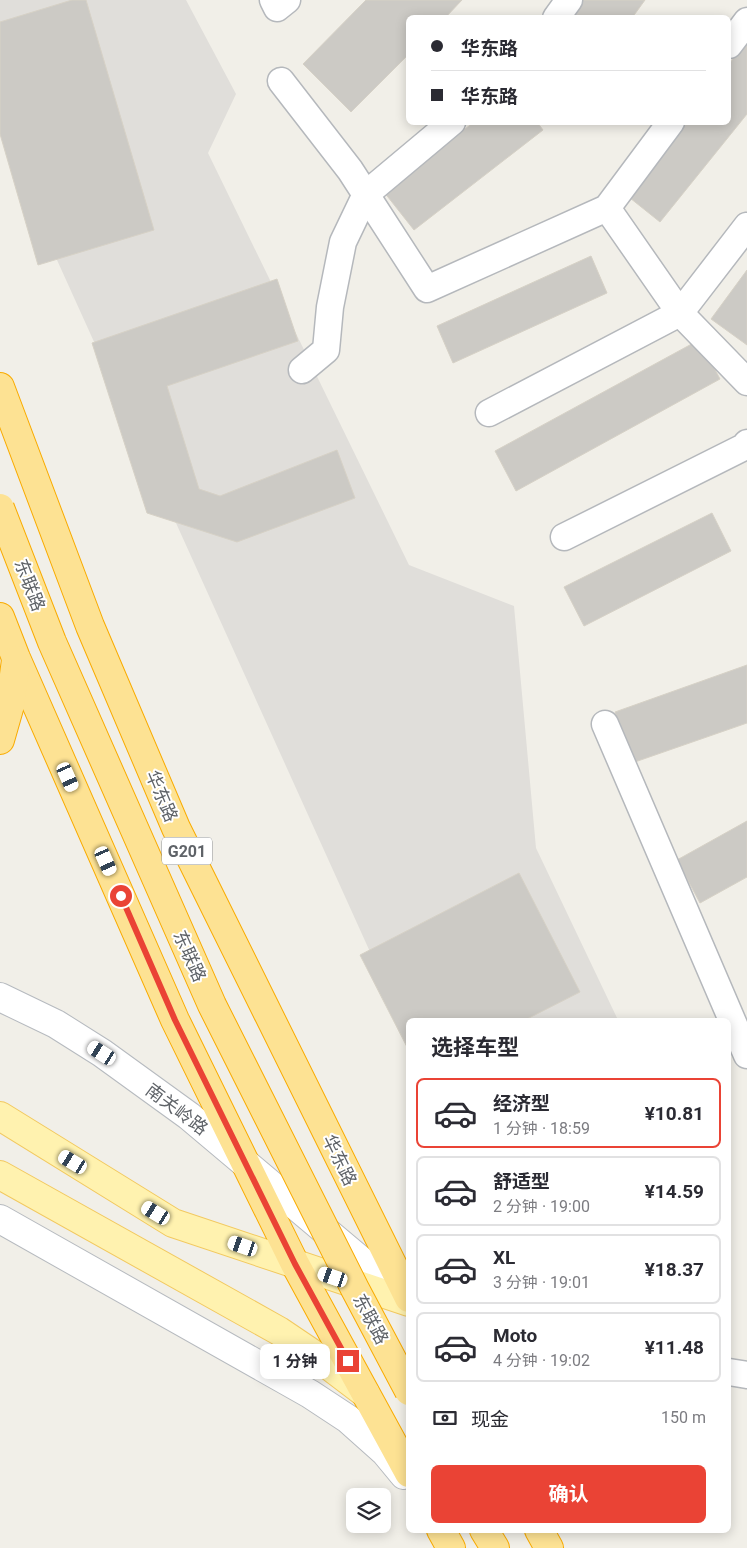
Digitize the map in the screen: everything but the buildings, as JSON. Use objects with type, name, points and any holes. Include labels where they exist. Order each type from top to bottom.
[{"type":"highway","name":"华东路","points":[[0,387],[90,626],[176,828],[406,1294]]},
{"type":"highway","name":"东联路","points":[[0,508],[52,642],[212,1005],[406,1386]]},
{"type":"highway","points":[[0,617],[16,658],[175,1020],[295,1264],[406,1468]]},
{"type":"highway","points":[[0,740],[10,705],[16,658]]},
{"type":"highway","points":[[443,1533],[452,1548]]},
{"type":"highway","points":[[486,1533],[495,1548]]},
{"type":"highway","points":[[541,1533],[549,1548]]},
{"type":"main road","points":[[0,1116],[173,1223],[406,1299]]},
{"type":"main road","points":[[0,1175],[279,1331],[320,1358],[365,1393]]},
{"type":"street","points":[[273,0],[277,8],[288,0]]},
{"type":"street","points":[[558,15],[569,0]]},
{"type":"street","points":[[731,42],[747,21]]},
{"type":"street","points":[[281,81],[350,170],[428,289],[607,208],[669,125]]},
{"type":"street","points":[[302,370],[326,350],[330,307],[343,242],[366,194],[448,125]]},
{"type":"street","points":[[607,208],[680,313],[747,382]]},
{"type":"street","points":[[489,413],[680,313],[747,226]]},
{"type":"street","points":[[564,537],[744,447],[747,443]]},
{"type":"street","points":[[605,724],[747,1055]]},
{"type":"street","name":"南关岭路","points":[[0,997],[56,1024],[102,1053],[189,1116],[406,1297]]},
{"type":"street","points":[[0,1219],[310,1394],[348,1419],[385,1452],[406,1476]]},
{"type":"street","points":[[731,1372],[747,1376]]},
{"type":"shaded area","points":[[0,0],[186,0],[236,94],[208,153],[409,565],[514,606],[536,848],[617,1018],[406,1018],[406,1031],[0,134]]},
{"type":"route","points":[[121,896],[175,1020],[295,1264],[348,1361]]}]
